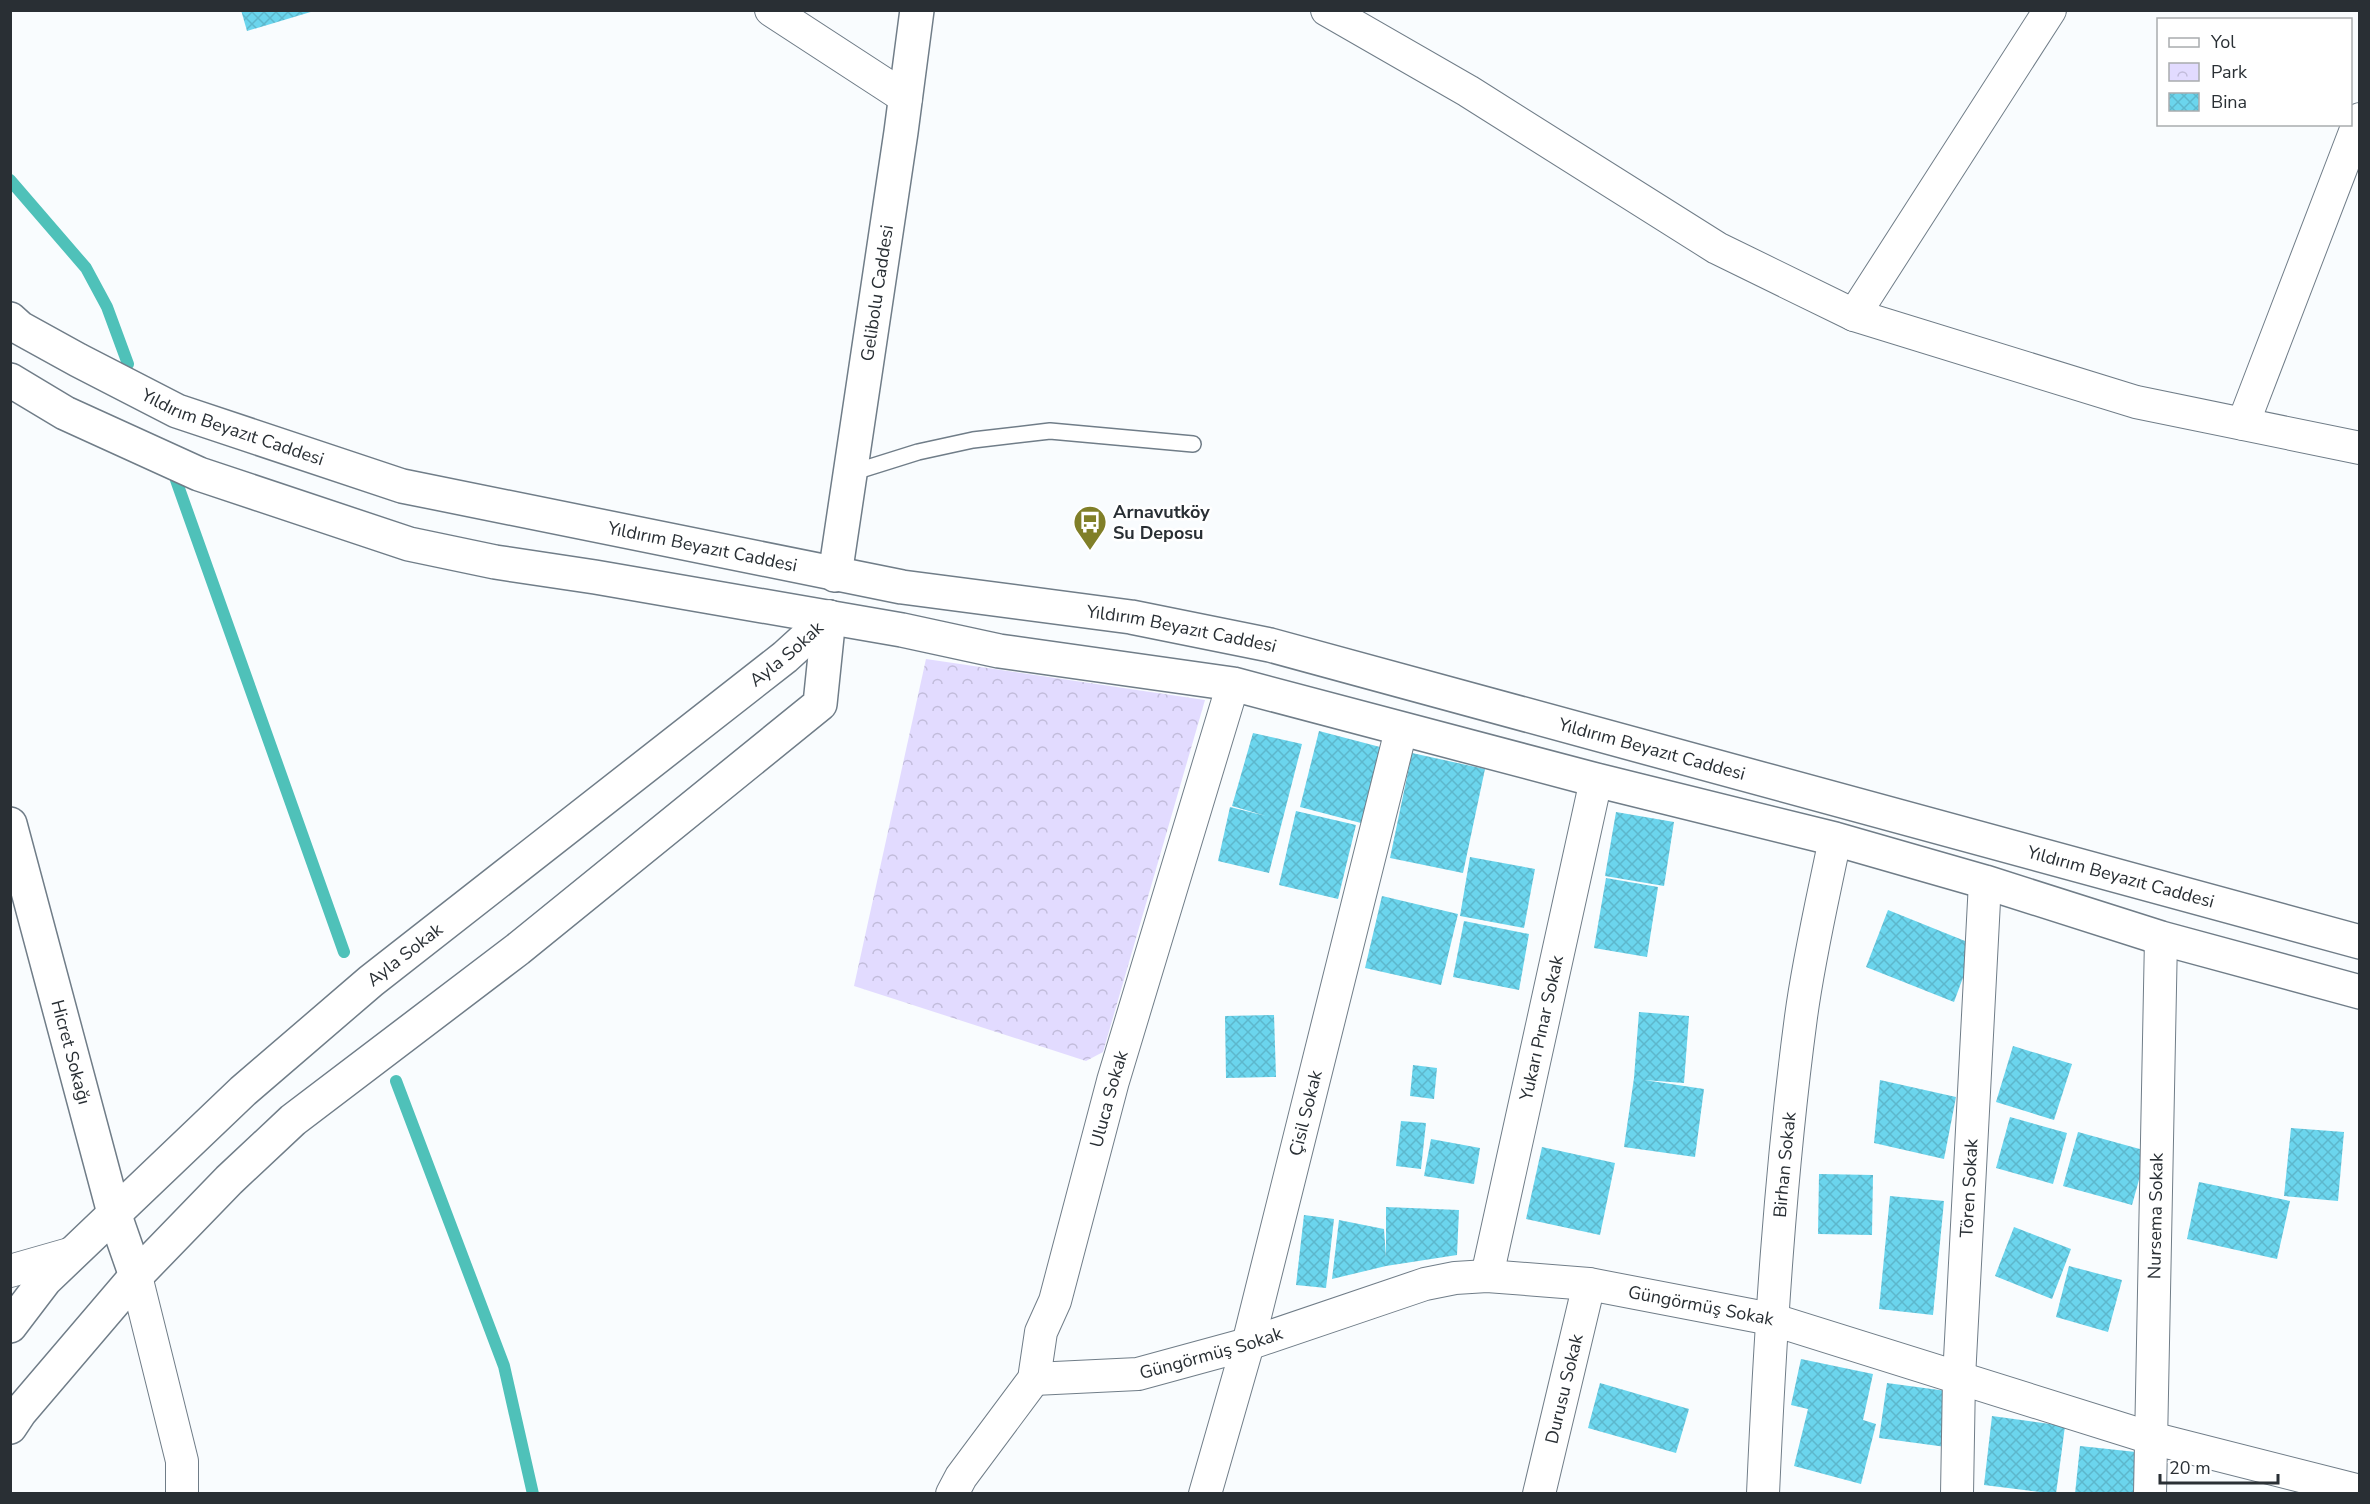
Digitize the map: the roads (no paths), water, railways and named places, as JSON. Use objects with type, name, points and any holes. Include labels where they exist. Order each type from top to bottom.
[{"type":"main road","name":"Gelibolu Caddesi","points":[[10,1427],[20,1412],[136,1276],[229,1180],[293,1120],[518,949],[820,704],[830,617],[906,98],[916,10]]},
{"type":"main road","name":"Yıldırım Beyazıt Caddesi","points":[[10,320],[20,328],[78,360],[177,411],[402,486],[836,575],[902,587],[1131,616],[1270,645],[2360,942]]},
{"type":"main road","points":[[10,380],[65,413],[199,474],[409,544],[495,562],[902,630],[999,651],[1233,684],[1596,780],[1835,838],[1985,882],[2161,938],[2360,992]]},
{"type":"main road","name":"Ayla Sokak","points":[[10,1326],[45,1280],[243,1090],[371,981],[776,664],[830,617]]},
{"type":"main road","name":"Hicret Sokağı","points":[[10,824],[114,1213],[136,1276]]},
{"type":"street","points":[[771,10],[906,98]]},
{"type":"street","points":[[1327,10],[1468,91],[1717,248],[1854,315],[2136,402],[2360,448]]},
{"type":"street","points":[[1854,315],[2050,10]]},
{"type":"street","points":[[2243,424],[2360,119]]},
{"type":"street","name":"Uluca Sokak","points":[[952,1494],[961,1477],[1034,1379],[1041,1332],[1055,1301],[1113,1081],[1233,684]]},
{"type":"street","name":"Çisil Sokak","points":[[1205,1494],[1248,1344],[1401,730]]},
{"type":"street","name":"Yukarı Pınar Sokak","points":[[1487,1276],[1596,780]]},
{"type":"street","name":"Birhan Sokak","points":[[1763,1494],[1771,1319],[1801,1016],[1835,838]]},
{"type":"street","name":"Tören Sokak","points":[[1957,1494],[1959,1378],[1985,882]]},
{"type":"street","name":"Nursema Sokak","points":[[2150,1494],[2161,938]]},
{"type":"street","points":[[10,1271],[73,1253]]},
{"type":"street","points":[[136,1276],[182,1461],[182,1494]]},
{"type":"street","name":"Güngörmüş Sokak","points":[[1034,1379],[1138,1374],[1248,1344],[1425,1284],[1455,1278],[1487,1276],[1589,1284],[1771,1319],[2151,1438],[2360,1491]]},
{"type":"street","name":"Durusu Sokak","points":[[1539,1494],[1589,1284]]},
{"type":"lane","points":[[851,473],[918,452],[973,440],[1050,431],[1193,444]]},
{"type":"waterway","points":[[10,180],[86,268],[107,307],[128,364]]},
{"type":"waterway","points":[[176,480],[344,952]]},
{"type":"waterway","points":[[396,1081],[504,1366],[533,1494]]},
{"type":"place","name":"Arnavutköy Su Deposu","points":[[1090,551]]}]
